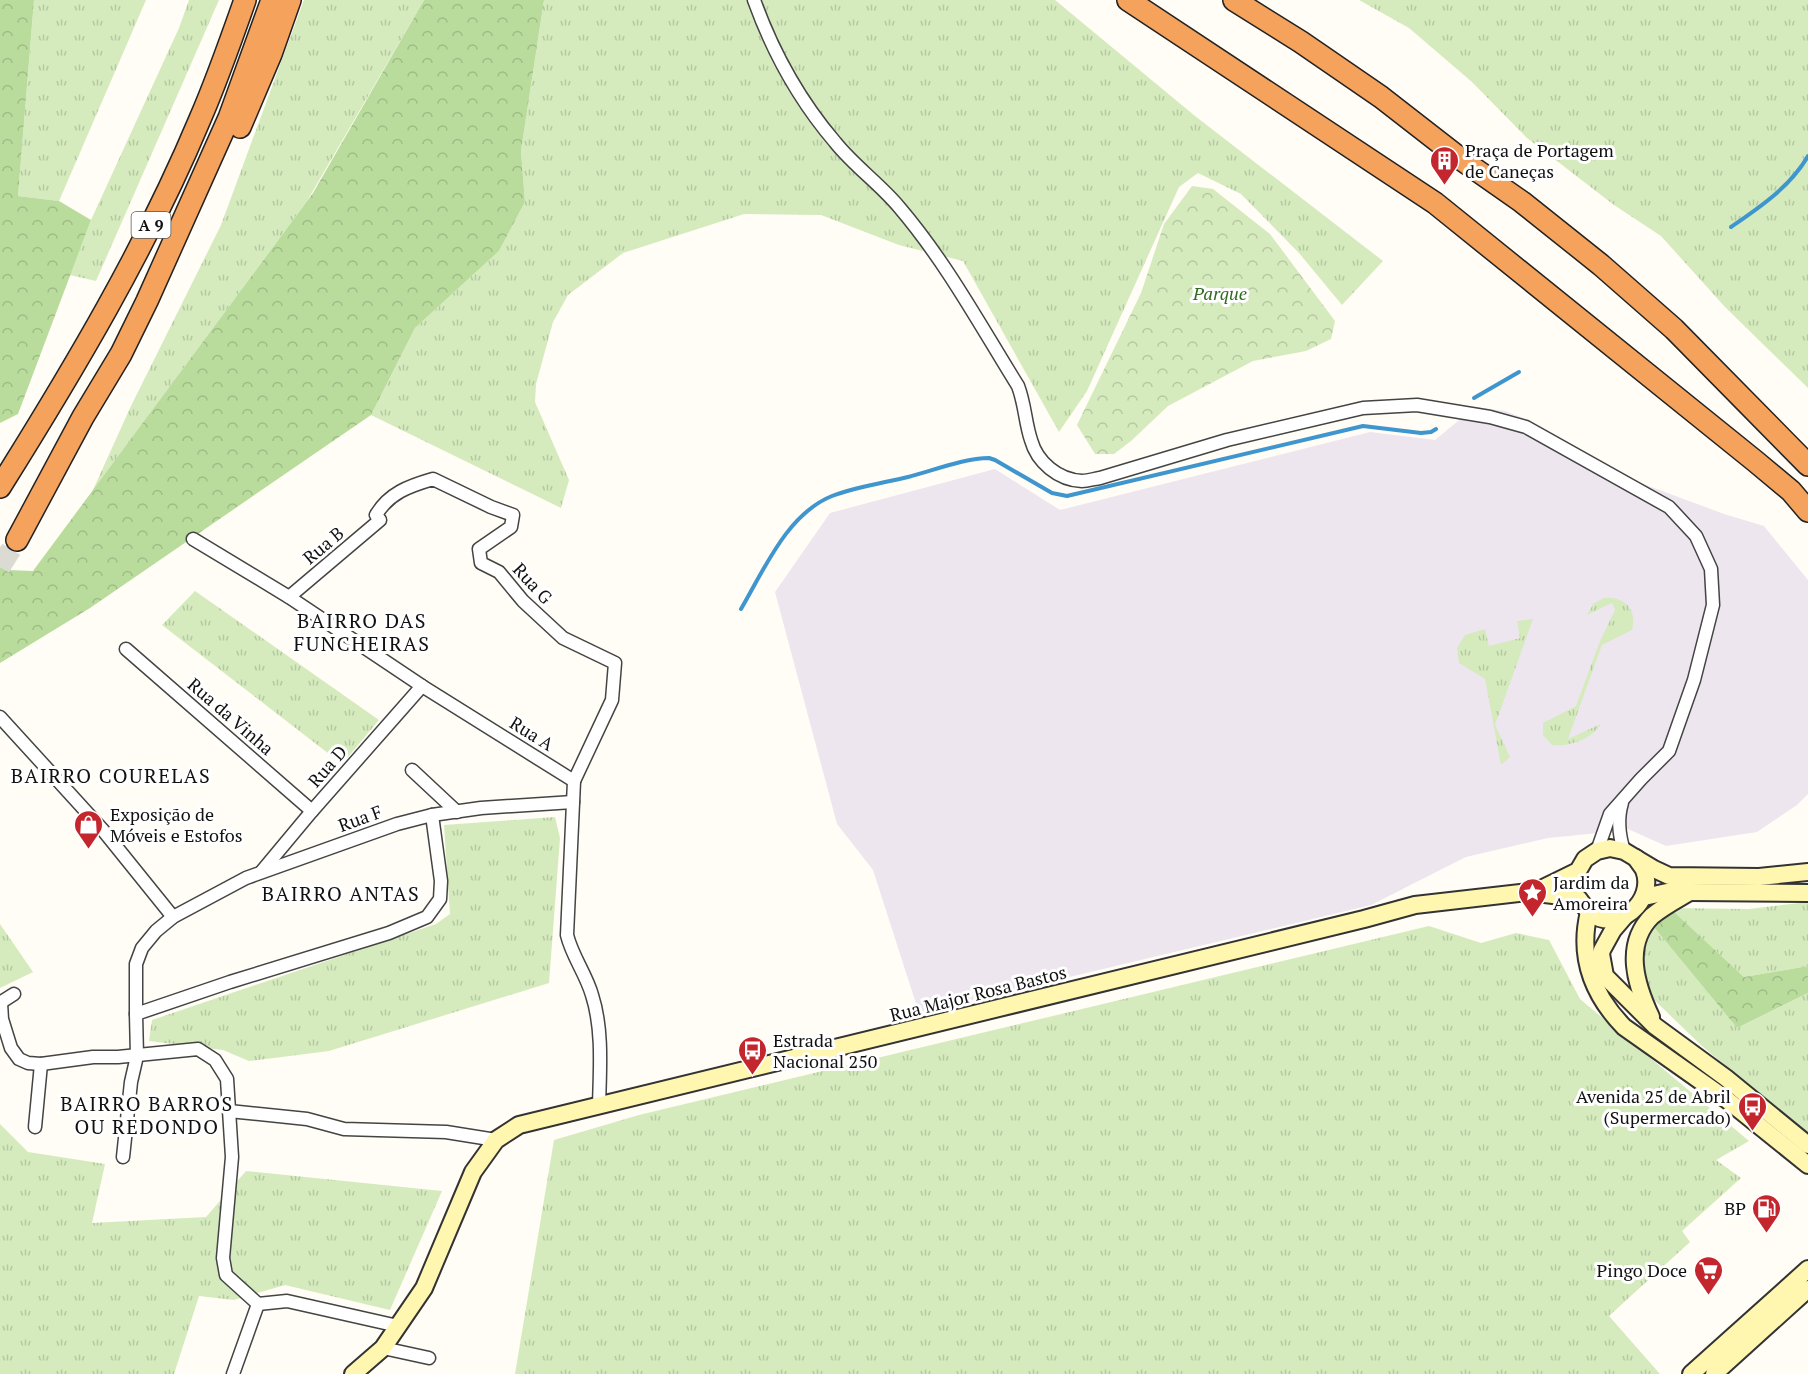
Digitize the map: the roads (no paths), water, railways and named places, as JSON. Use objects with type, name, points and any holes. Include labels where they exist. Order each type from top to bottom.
[{"type":"highway","name":"A 9","points":[[0,487],[68,377],[133,262],[200,122],[245,0]]},
{"type":"highway","name":"A 9","points":[[17,540],[121,354],[177,237],[229,118],[272,0]]},
{"type":"highway","points":[[74,435],[105,396],[137,348],[159,305],[253,97],[290,0]]},
{"type":"highway","points":[[1128,0],[1435,203],[1808,504]]},
{"type":"highway","points":[[1233,0],[1301,42],[1381,97],[1561,232],[1674,329],[1808,465]]},
{"type":"highway","points":[[1791,491],[1808,510]]},
{"type":"main road","points":[[1630,854],[1644,870],[1647,883],[1644,897],[1636,909],[1625,916],[1611,919],[1598,917],[1589,912],[1578,898],[1575,884],[1578,871],[1585,859],[1597,851],[1610,848],[1630,854],[1669,876],[1759,877],[1808,872]]},
{"type":"main road","points":[[1535,892],[1578,871]]},
{"type":"main road","points":[[1535,892],[1578,898]]},
{"type":"main road","name":"Rua Major Rosa Bastos","points":[[353,1374],[382,1348],[424,1287],[473,1172],[496,1140],[519,1125],[1415,905],[1535,892]]},
{"type":"main road","points":[[1644,897],[1667,892],[1808,893]]},
{"type":"main road","points":[[1655,1026],[1645,1004],[1635,971],[1635,946],[1639,934],[1652,917],[1690,892]]},
{"type":"main road","points":[[1589,912],[1584,949],[1595,988],[1615,1017],[1624,1027],[1726,1099],[1808,1165]]},
{"type":"main road","points":[[1625,916],[1604,945],[1601,954],[1605,976],[1655,1026],[1726,1078],[1808,1145]]},
{"type":"main road","points":[[1691,1374],[1808,1269]]},
{"type":"main road","points":[[1714,1374],[1808,1289]]},
{"type":"street","points":[[754,0],[766,33],[805,102],[835,142],[899,206],[948,271],[1018,386],[1034,450],[1049,469],[1063,477],[1082,481],[1100,478],[1227,440],[1363,408],[1417,405],[1490,417],[1526,427],[1669,507],[1696,536],[1711,569],[1713,604],[1694,680],[1669,752],[1610,814],[1597,851]]},
{"type":"street","name":"Rua G","points":[[380,520],[376,515],[383,503],[398,491],[434,479],[491,507],[513,515],[511,527],[479,549],[481,563],[499,572],[523,601],[563,638],[615,663],[612,700],[574,781]]},
{"type":"street","name":"Rua B","points":[[289,597],[380,520]]},
{"type":"street","name":"Rua A","points":[[193,539],[289,597],[422,686],[574,781]]},
{"type":"street","name":"Rua da Vinha","points":[[126,649],[312,811]]},
{"type":"street","name":"Rua D","points":[[261,872],[422,686]]},
{"type":"street","points":[[0,717],[102,829],[173,917]]},
{"type":"street","points":[[412,770],[457,812]]},
{"type":"street","points":[[574,781],[567,935],[592,994],[597,1022],[599,1105]]},
{"type":"street","points":[[1625,796],[1618,814],[1620,840],[1630,854]]},
{"type":"street","name":"Rua F","points":[[123,1157],[131,1082],[137,1056],[136,964],[142,948],[156,931],[173,917],[246,878],[397,824],[432,815],[573,802]]},
{"type":"street","points":[[136,1014],[220,985],[389,933],[427,917],[440,899],[441,881],[432,815]]},
{"type":"street","points":[[14,994],[1,1003],[2,1019],[11,1048],[19,1059],[41,1064],[198,1050],[215,1060],[227,1078],[232,1157],[223,1258],[226,1275],[258,1304],[287,1301],[398,1326]]},
{"type":"street","points":[[35,1127],[41,1064]]},
{"type":"street","points":[[229,1111],[307,1119],[344,1129],[446,1132],[496,1140]]},
{"type":"street","points":[[233,1374],[258,1304]]},
{"type":"street","points":[[382,1348],[429,1358]]},
{"type":"waterway","points":[[1731,227],[1783,187],[1808,156]]},
{"type":"waterway","points":[[1474,398],[1519,372]]},
{"type":"waterway","points":[[741,609],[789,529],[816,504],[850,490],[908,477],[959,462],[989,458],[1052,493],[1067,496],[1363,426],[1421,433],[1436,429]]},
{"type":"tunnel","points":[[0,567],[17,540]]},
{"type":"place","name":"Praça de Portagem de Caneças","points":[[1444,186]]},
{"type":"place","name":"Exposição de Móveis e Estofos","points":[[89,850]]},
{"type":"place","name":"Jardim da Amoreira","points":[[1532,918]]},
{"type":"place","name":"Estrada Nacional 250","points":[[752,1076]]},
{"type":"place","name":"Avenida 25 de Abril (Supermercado)","points":[[1752,1132]]},
{"type":"place","name":"BP","points":[[1767,1234]]},
{"type":"place","name":"Pingo Doce","points":[[1708,1296]]},
{"type":"district","name":"BAIRRO DAS FUNCHEIRAS","points":[[362,632]]},
{"type":"district","name":"BAIRRO COURELAS","points":[[111,775]]},
{"type":"district","name":"BAIRRO ANTAS","points":[[341,893]]},
{"type":"district","name":"BAIRRO BARROS OU REDONDO","points":[[147,1114]]},
{"type":"park label","name":"Parque","points":[[1220,293]]}]
